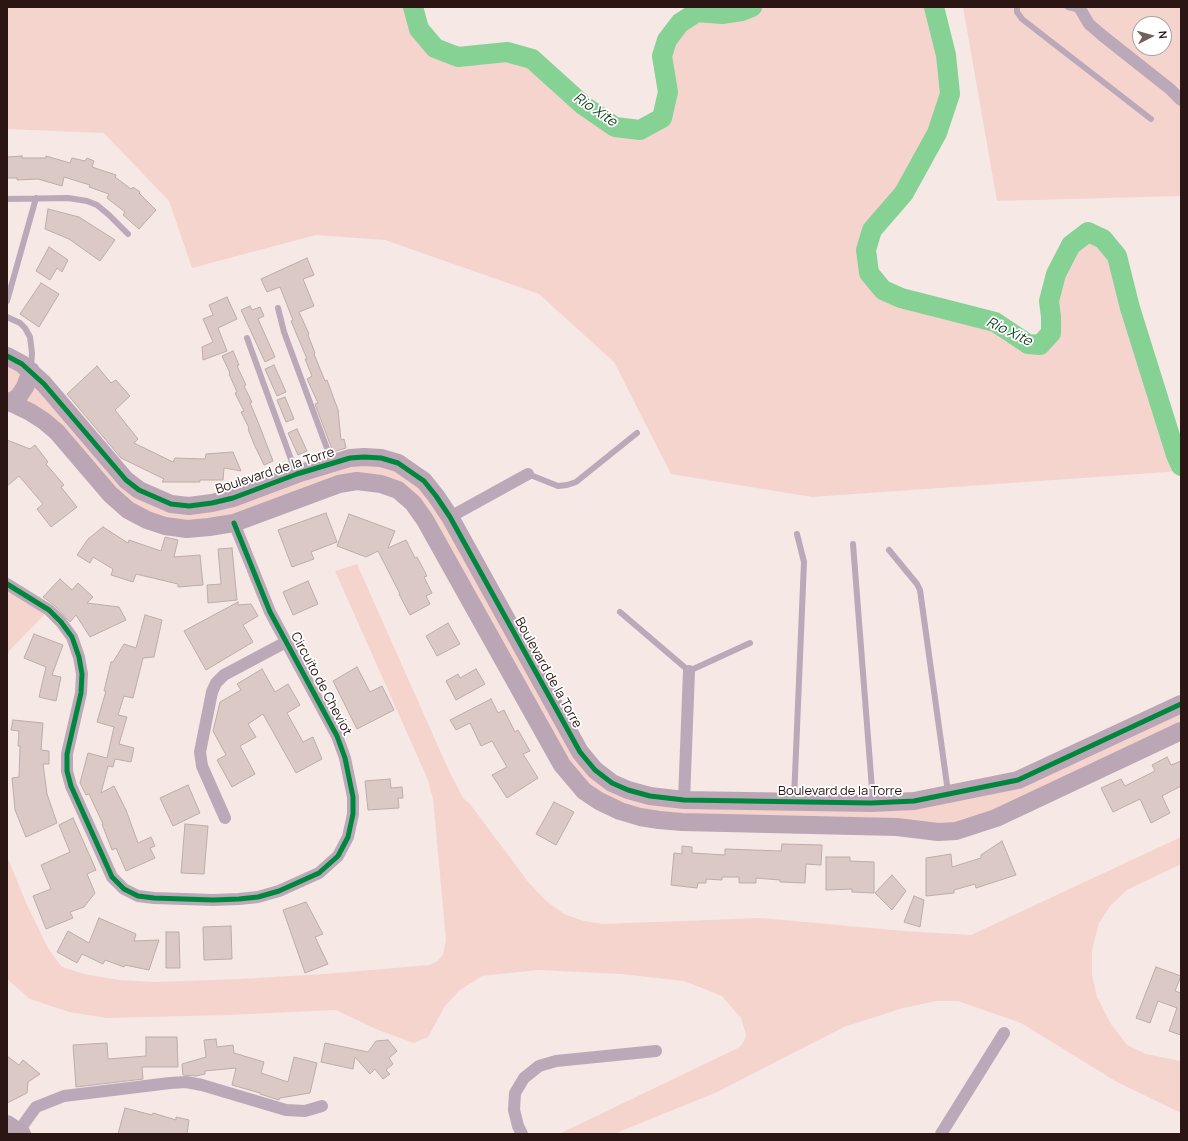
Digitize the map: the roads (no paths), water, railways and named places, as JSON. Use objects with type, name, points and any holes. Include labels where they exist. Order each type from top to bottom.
[{"type":"street","points":[[1080,8],[1089,24],[1170,89],[1181,100]]},
{"type":"street","name":"Boulevard de la Torre","points":[[7,356],[22,364],[44,384],[126,480],[139,490],[154,498],[171,504],[189,506],[233,498],[297,474],[350,458],[381,458],[398,463],[424,481],[450,517],[580,752],[594,770],[612,784],[628,790],[650,796],[684,800],[794,803],[871,803],[914,801],[1018,780],[1181,704]]},
{"type":"street","points":[[9,402],[19,396],[25,387],[30,371]]},
{"type":"street","points":[[9,402],[30,412],[53,428],[110,494],[128,510],[147,520],[165,526],[187,529],[234,523],[339,484],[356,481],[381,484],[398,490],[413,503],[425,520],[562,766],[584,791],[599,801],[620,810],[659,820],[682,822],[897,828],[938,832],[956,830],[996,818],[1181,731]]},
{"type":"street","points":[[450,517],[528,474]]},
{"type":"street","name":"Circuito de Cheviot","points":[[7,584],[48,610],[61,622],[72,637],[79,656],[82,674],[81,692],[67,754],[67,771],[71,786],[112,877],[124,889],[138,896],[213,900],[258,897],[279,891],[319,873],[338,856],[348,837],[353,814],[353,797],[345,758],[337,736],[264,600],[234,523]]},
{"type":"street","points":[[225,818],[202,766],[200,752],[212,692],[216,683],[224,675],[286,642]]},
{"type":"street","points":[[684,800],[689,671]]},
{"type":"street","points":[[1018,780],[1026,785],[1030,795],[1029,802]]},
{"type":"street","points":[[914,801],[911,808],[912,817],[920,830]]},
{"type":"street","points":[[941,1134],[1004,1033]]},
{"type":"street","points":[[522,1134],[518,1126],[514,1110],[515,1093],[524,1078],[539,1066],[556,1060],[656,1051]]},
{"type":"street","points":[[15,1130],[36,1107],[64,1096],[170,1083],[186,1082],[202,1085],[286,1110],[305,1112],[322,1106]]},
{"type":"lane","points":[[1017,7],[1017,12],[1022,18],[1151,119]]},
{"type":"lane","points":[[1068,7],[1080,8]]},
{"type":"lane","points":[[7,301],[36,198]]},
{"type":"lane","points":[[7,199],[68,198],[87,201],[97,205],[128,234]]},
{"type":"lane","points":[[278,308],[286,338],[332,464]]},
{"type":"lane","points":[[7,317],[20,323],[30,337],[32,353],[30,371]]},
{"type":"lane","points":[[247,338],[297,474]]},
{"type":"lane","points":[[528,474],[558,486],[576,482],[637,433]]},
{"type":"lane","points":[[794,803],[804,562],[797,534]]},
{"type":"lane","points":[[853,544],[872,789],[871,803]]},
{"type":"lane","points":[[889,550],[917,584],[920,590],[948,794]]},
{"type":"lane","points":[[620,612],[689,671],[750,643]]},
{"type":"waterway","name":"Rio Xite","points":[[413,7],[419,29],[435,48],[458,57],[507,52],[532,59],[583,105],[615,127],[640,130],[662,118],[668,92],[662,56],[667,40],[680,23],[697,12],[722,14],[742,11],[752,7]]},
{"type":"waterway","name":"Rio Xite","points":[[934,7],[946,55],[950,94],[937,133],[904,193],[872,230],[866,250],[869,273],[883,290],[901,298],[995,322],[1028,344],[1040,345],[1051,333],[1049,301],[1056,274],[1071,245],[1088,232],[1103,239],[1117,256],[1130,308],[1176,455],[1181,466]]}]
